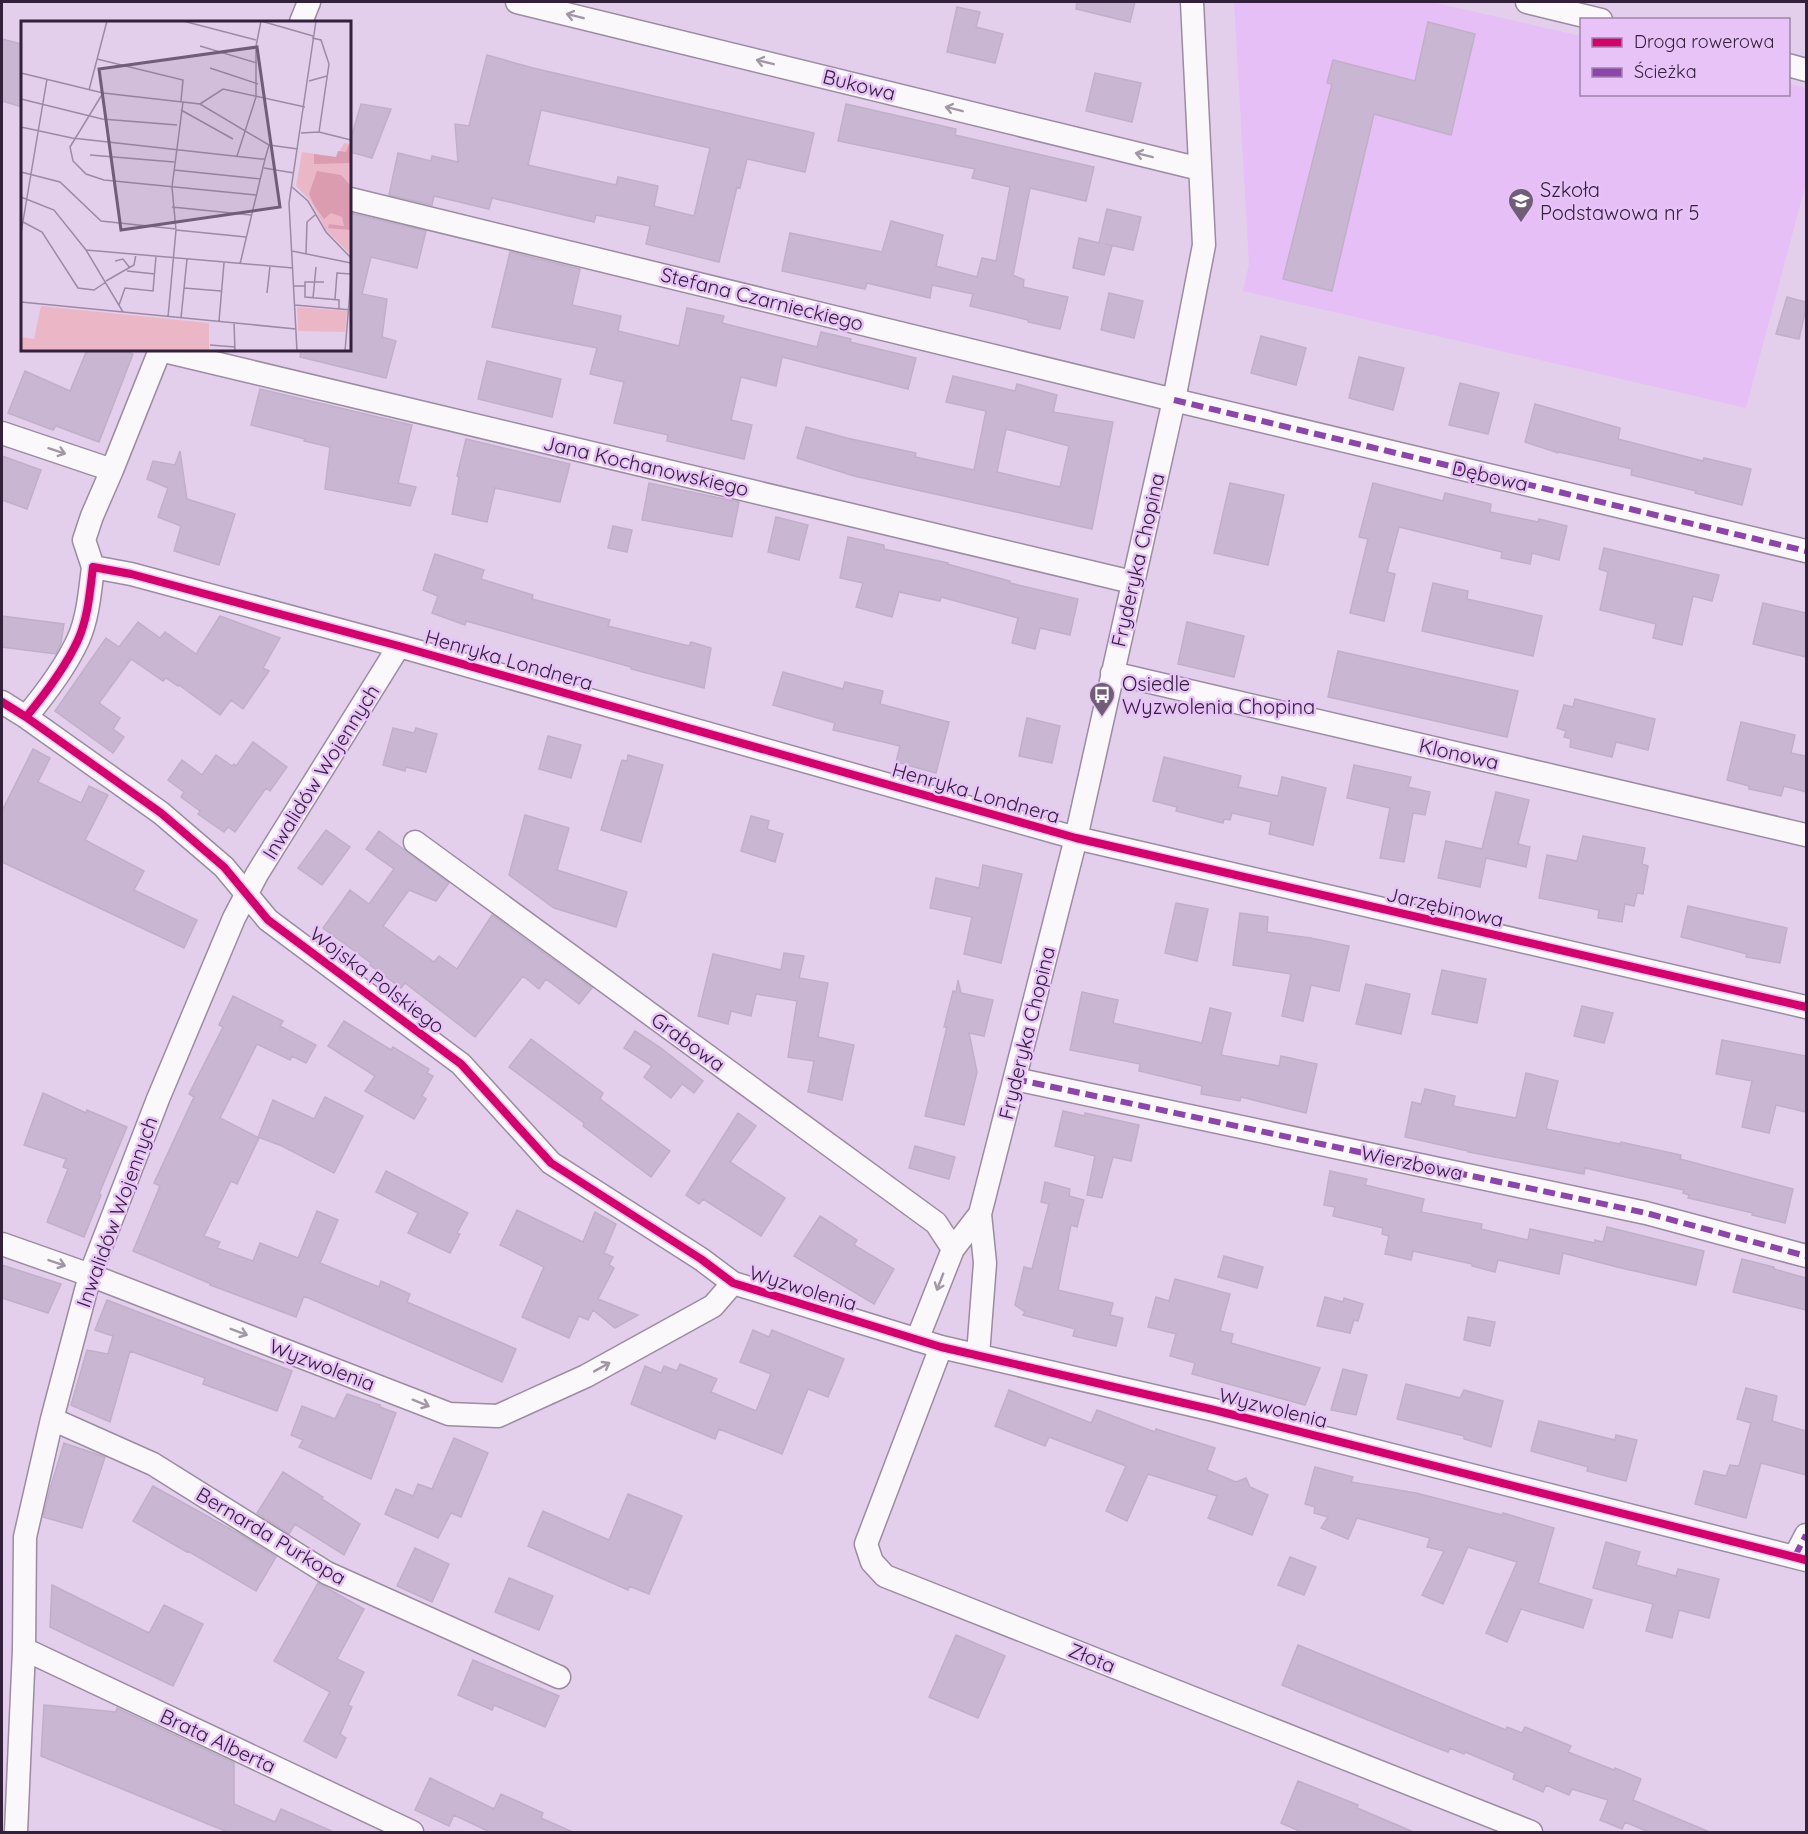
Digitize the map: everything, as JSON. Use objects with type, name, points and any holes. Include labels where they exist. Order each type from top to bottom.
[{"type":"street","points":[[301,21],[309,2]]},
{"type":"street","name":"Bukowa","points":[[518,2],[1200,169]]},
{"type":"street","name":"Fryderyka Chopina","points":[[978,1355],[985,1263],[980,1214],[1076,838],[1174,400],[1204,245],[1192,2]]},
{"type":"street","points":[[1527,2],[1593,18]]},
{"type":"street","points":[[1790,66],[1806,70]]},
{"type":"street","name":"Stefana Czarnieckiego","points":[[351,199],[1174,400]]},
{"type":"street","points":[[26,717],[48,690],[79,638],[88,604],[93,567],[84,540],[160,351]]},
{"type":"street","name":"Jana Kochanowskiego","points":[[164,351],[1132,582]]},
{"type":"street","name":"Dębowa","points":[[1174,400],[1806,551]]},
{"type":"street","points":[[2,433],[112,470]]},
{"type":"street","name":"Henryka Londnera","points":[[93,567],[131,574],[399,646],[1076,838]]},
{"type":"street","name":"Inwalidów Wojennych","points":[[16,1833],[24,1650],[25,1537],[52,1419],[90,1275],[158,1099],[234,918],[246,894],[399,646]]},
{"type":"street","name":"Klonowa","points":[[1112,673],[1806,835]]},
{"type":"street","name":"Wojska Polskiego","points":[[2,702],[160,813],[224,867],[268,920],[461,1064],[551,1163],[701,1259],[733,1283]]},
{"type":"street","name":"Jarzębinowa","points":[[1076,838],[1806,1007]]},
{"type":"street","name":"Grabowa","points":[[415,842],[936,1223],[953,1249]]},
{"type":"street","name":"Wierzbowa","points":[[1015,1079],[1646,1212],[1806,1256]]},
{"type":"street","name":"Fryderyka Chopina","points":[[917,1340],[953,1249],[980,1214]]},
{"type":"street","name":"Wyzwolenia","points":[[2,1244],[90,1275],[448,1414],[498,1416],[586,1376],[713,1306],[733,1283],[941,1347],[1215,1410],[1801,1558]]},
{"type":"street","name":"Złota","points":[[941,1347],[866,1544],[872,1562],[885,1576],[1531,1833]]},
{"type":"street","name":"Bernarda Purkopa","points":[[52,1419],[153,1464],[327,1573],[559,1677]]},
{"type":"street","points":[[1801,1558],[1806,1535]]},
{"type":"street","name":"Brata Alberta","points":[[24,1650],[412,1833]]},
{"type":"shaded area","name":"Szkoła Podstawowa nr 5","points":[[1234,2],[1431,2],[1580,36],[1580,96],[1790,96],[1790,84],[1806,88],[1806,183],[1746,408],[1243,291],[1249,264]]},
{"type":"building","points":[[1077,2],[1135,2],[1130,22],[1076,9]]},
{"type":"building","points":[[957,7],[980,12],[976,27],[1003,34],[995,63],[947,52]]},
{"type":"building","points":[[1428,22],[1475,34],[1451,135],[1374,114],[1332,291],[1283,279],[1332,84],[1327,83],[1333,60],[1415,81]]},
{"type":"building","points":[[2,39],[21,44],[21,107],[2,101]]},
{"type":"building","points":[[487,55],[533,68],[814,133],[805,172],[747,159],[740,188],[737,187],[719,262],[646,244],[650,226],[596,215],[594,222],[492,198],[489,209],[434,196],[432,205],[389,195],[398,153],[431,161],[432,156],[458,162],[455,124],[469,126]],"holes":[[[541,110],[710,148],[694,216],[654,206],[658,186],[618,177],[616,185],[528,165]]]},
{"type":"building","points":[[1095,73],[1141,83],[1132,122],[1086,111]]},
{"type":"building","points":[[361,104],[391,109],[372,158],[351,152],[351,138]]},
{"type":"building","points":[[846,104],[956,129],[955,135],[1094,167],[1086,201],[1030,188],[1013,275],[1024,280],[1023,287],[1068,297],[1060,329],[970,306],[973,294],[932,285],[930,298],[867,283],[865,289],[782,271],[790,233],[882,252],[891,221],[943,235],[936,266],[977,277],[982,258],[996,261],[1010,187],[972,178],[975,169],[838,141]]},
{"type":"building","points":[[1107,209],[1141,217],[1133,250],[1105,244],[1112,246],[1104,275],[1073,268],[1079,238],[1099,243]]},
{"type":"building","points":[[351,213],[426,231],[417,268],[371,257],[362,294],[387,299],[382,337],[396,341],[386,378],[300,357],[301,351],[351,351]]},
{"type":"building","points":[[510,252],[580,269],[572,305],[621,316],[618,331],[679,346],[687,308],[724,316],[722,323],[817,347],[821,332],[851,339],[850,342],[916,358],[908,389],[782,357],[776,386],[741,377],[731,420],[752,425],[744,459],[667,441],[668,435],[614,423],[624,382],[590,374],[597,348],[492,327]]},
{"type":"building","points":[[1109,293],[1143,301],[1134,338],[1101,330]]},
{"type":"building","points":[[1787,297],[1806,302],[1799,339],[1776,334]]},
{"type":"building","points":[[1261,336],[1306,348],[1296,385],[1251,373]]},
{"type":"building","points":[[87,351],[124,351],[133,354],[99,442],[56,426],[53,430],[8,413],[25,371],[70,391]]},
{"type":"building","points":[[1359,357],[1404,368],[1393,410],[1349,398]]},
{"type":"building","points":[[487,361],[561,379],[552,417],[478,399]]},
{"type":"building","points":[[953,376],[1015,391],[1017,384],[1057,395],[1053,412],[1113,422],[1092,529],[854,476],[797,458],[806,427],[916,453],[915,457],[974,470],[986,411],[946,402]],"holes":[[[1006,429],[1069,446],[1060,487],[997,472]]]},
{"type":"building","points":[[1460,383],[1499,393],[1488,434],[1449,425]]},
{"type":"building","points":[[260,389],[412,425],[398,483],[416,487],[410,506],[325,489],[330,447],[251,425]]},
{"type":"building","points":[[1535,404],[1620,428],[1618,439],[1703,461],[1704,458],[1751,469],[1742,505],[1631,475],[1632,469],[1558,453],[1525,442]]},
{"type":"building","points":[[466,439],[570,464],[560,502],[495,488],[487,522],[452,514],[459,477],[457,476]]},
{"type":"building","points":[[180,451],[187,499],[235,514],[219,565],[174,551],[181,526],[158,517],[168,488],[147,479],[153,461],[175,465]]},
{"type":"building","points":[[2,456],[41,470],[27,509],[2,500]]},
{"type":"building","points":[[649,483],[739,502],[732,537],[642,520]]},
{"type":"building","points":[[1230,483],[1284,495],[1268,565],[1214,553]]},
{"type":"building","points":[[1373,483],[1443,501],[1445,493],[1491,504],[1490,512],[1538,522],[1539,519],[1567,526],[1559,560],[1532,553],[1530,564],[1501,558],[1502,552],[1399,527],[1387,572],[1395,574],[1384,621],[1350,613],[1368,539],[1359,537]]},
{"type":"building","points":[[776,517],[808,525],[799,560],[768,552]]},
{"type":"building","points":[[613,526],[632,530],[627,552],[608,548]]},
{"type":"building","points":[[848,537],[884,545],[884,549],[948,563],[1010,581],[1010,583],[1078,599],[1070,635],[1040,628],[1035,649],[1012,643],[1018,618],[941,597],[940,601],[899,592],[892,617],[856,607],[863,583],[840,578]]},
{"type":"building","points":[[1604,548],[1719,575],[1712,601],[1693,596],[1682,645],[1653,638],[1656,624],[1600,610],[1608,572],[1599,569]]},
{"type":"building","points":[[435,554],[484,570],[481,579],[533,595],[532,599],[610,620],[608,626],[689,646],[691,642],[711,648],[704,688],[466,621],[465,625],[432,613],[438,596],[423,590]]},
{"type":"building","points":[[1433,583],[1468,591],[1467,599],[1542,616],[1533,656],[1422,631]]},
{"type":"building","points":[[1763,603],[1806,613],[1806,657],[1753,644]]},
{"type":"building","points":[[2,616],[64,624],[61,643],[56,654],[2,647]]},
{"type":"building","points":[[220,616],[280,638],[263,668],[269,671],[243,709],[231,700],[220,715],[179,685],[166,678],[163,681],[131,659],[99,703],[120,718],[113,729],[124,737],[113,753],[55,711],[106,638],[119,647],[138,622],[160,638],[165,632],[196,654]]},
{"type":"building","points":[[1187,622],[1244,636],[1234,677],[1178,664]]},
{"type":"building","points":[[1338,651],[1518,691],[1507,737],[1328,697]]},
{"type":"building","points":[[783,672],[843,689],[845,682],[883,691],[880,704],[949,722],[936,773],[896,762],[900,746],[833,730],[835,723],[773,705]]},
{"type":"building","points":[[1575,699],[1655,719],[1648,750],[1616,742],[1612,757],[1570,747],[1571,739],[1564,737],[1566,731],[1557,728],[1564,705],[1573,707]]},
{"type":"building","points":[[1027,718],[1060,726],[1052,763],[1019,756]]},
{"type":"building","points":[[1741,722],[1795,735],[1791,753],[1806,756],[1806,792],[1784,786],[1781,796],[1749,789],[1749,786],[1727,780]]},
{"type":"building","points":[[393,728],[414,733],[416,728],[437,734],[426,772],[406,767],[405,771],[383,765]]},
{"type":"building","points":[[548,736],[581,745],[571,778],[539,769]]},
{"type":"building","points":[[253,742],[287,767],[270,791],[266,788],[235,832],[228,827],[224,832],[198,814],[200,811],[181,797],[184,792],[168,780],[182,760],[202,775],[216,755],[232,766],[234,764],[236,766]]},
{"type":"building","points":[[33,749],[50,758],[38,782],[81,803],[89,786],[108,795],[85,840],[144,871],[134,890],[197,920],[184,948],[2,862],[2,811]]},
{"type":"building","points":[[628,755],[663,765],[641,842],[601,830],[622,760],[627,761]]},
{"type":"building","points":[[1164,757],[1241,776],[1238,787],[1278,796],[1282,777],[1326,788],[1313,845],[1269,834],[1271,822],[1232,813],[1230,820],[1224,819],[1223,823],[1176,811],[1177,807],[1153,801]]},
{"type":"building","points":[[1354,765],[1411,777],[1408,787],[1430,792],[1425,815],[1413,813],[1404,862],[1380,858],[1390,808],[1347,798]]},
{"type":"building","points":[[1496,792],[1529,800],[1518,844],[1530,847],[1526,867],[1486,858],[1480,887],[1438,878],[1446,841],[1482,849]]},
{"type":"building","points":[[525,815],[569,828],[557,870],[627,892],[616,927],[554,908],[509,875]]},
{"type":"building","points":[[751,816],[769,821],[767,829],[783,834],[775,862],[741,851]]},
{"type":"building","points":[[326,830],[350,847],[322,885],[298,868]]},
{"type":"building","points":[[379,831],[449,883],[436,901],[409,890],[383,926],[434,962],[439,956],[457,969],[492,915],[592,988],[579,1004],[546,979],[539,989],[523,976],[475,1037],[405,983],[401,988],[323,928],[350,890],[369,904],[394,869],[366,849]]},
{"type":"building","points":[[1583,836],[1645,848],[1642,864],[1648,866],[1643,894],[1637,893],[1634,906],[1625,904],[1622,922],[1598,918],[1599,910],[1539,898],[1547,855],[1577,861]]},
{"type":"building","points":[[983,865],[1022,874],[1001,963],[964,954],[972,917],[930,908],[936,878],[979,888]]},
{"type":"building","points":[[1176,903],[1208,909],[1197,961],[1165,953]]},
{"type":"building","points":[[1688,906],[1787,928],[1780,963],[1746,957],[1747,954],[1681,937]]},
{"type":"building","points":[[1240,913],[1268,917],[1267,932],[1349,946],[1339,991],[1311,985],[1303,1021],[1282,1016],[1291,974],[1233,965]]},
{"type":"building","points":[[784,953],[804,956],[799,978],[828,983],[818,1037],[854,1045],[842,1100],[808,1092],[814,1061],[788,1057],[797,1001],[756,994],[751,1016],[731,1011],[728,1024],[698,1016],[713,954],[781,970]]},
{"type":"building","points":[[1442,970],[1486,979],[1477,1023],[1432,1014]]},
{"type":"building","points":[[958,980],[961,993],[993,1000],[984,1036],[969,1033],[977,1072],[964,1125],[925,1116],[947,1027],[944,1027]]},
{"type":"building","points":[[1366,984],[1410,994],[1401,1034],[1356,1024]]},
{"type":"building","points":[[1082,992],[1118,1000],[1113,1023],[1202,1043],[1210,1008],[1231,1013],[1221,1055],[1279,1066],[1281,1056],[1317,1064],[1306,1113],[1241,1097],[1240,1101],[1201,1094],[1202,1086],[1139,1071],[1140,1064],[1070,1050]]},
{"type":"building","points":[[233,996],[283,1021],[280,1026],[316,1045],[306,1063],[292,1056],[290,1060],[257,1044],[220,1118],[259,1138],[237,1184],[231,1181],[204,1236],[220,1242],[217,1248],[253,1261],[260,1243],[298,1258],[317,1211],[338,1220],[320,1263],[379,1287],[381,1281],[410,1294],[407,1302],[516,1349],[502,1382],[304,1296],[296,1317],[210,1285],[133,1251],[160,1186],[154,1183],[194,1097],[189,1094],[223,1027],[219,1025]]},
{"type":"building","points":[[1582,1006],[1613,1013],[1604,1043],[1574,1036]]},
{"type":"building","points":[[344,1021],[391,1050],[393,1047],[429,1069],[427,1073],[433,1076],[422,1096],[426,1099],[414,1119],[365,1091],[375,1076],[328,1046]]},
{"type":"building","points":[[635,1031],[703,1081],[694,1093],[682,1084],[671,1098],[644,1077],[652,1066],[624,1048]]},
{"type":"building","points":[[531,1039],[603,1093],[600,1099],[670,1151],[651,1177],[509,1067]]},
{"type":"building","points":[[1722,1040],[1806,1056],[1806,1112],[1776,1105],[1769,1133],[1742,1127],[1752,1081],[1716,1074]]},
{"type":"building","points":[[1526,1073],[1558,1081],[1546,1129],[1681,1155],[1680,1159],[1793,1189],[1785,1223],[1688,1198],[1689,1195],[1683,1193],[1684,1190],[1585,1168],[1584,1174],[1468,1152],[1405,1137],[1412,1102],[1421,1104],[1425,1089],[1455,1096],[1453,1106],[1516,1118]]},
{"type":"building","points":[[43,1093],[86,1113],[87,1110],[127,1127],[84,1237],[47,1222],[68,1169],[63,1167],[66,1159],[24,1145]]},
{"type":"building","points":[[325,1097],[363,1116],[334,1173],[282,1146],[258,1137],[273,1100],[314,1119]]},
{"type":"building","points":[[1063,1111],[1085,1116],[1085,1113],[1139,1125],[1131,1161],[1113,1157],[1102,1198],[1087,1195],[1095,1156],[1055,1146]]},
{"type":"building","points":[[738,1113],[756,1126],[730,1162],[785,1198],[761,1236],[703,1199],[699,1204],[686,1195]]},
{"type":"building","points":[[915,1146],[955,1157],[949,1179],[909,1168]]},
{"type":"building","points":[[386,1171],[468,1213],[457,1233],[460,1234],[450,1253],[408,1233],[418,1213],[376,1192]]},
{"type":"building","points":[[1330,1171],[1367,1179],[1365,1185],[1424,1199],[1421,1212],[1482,1224],[1481,1229],[1528,1240],[1530,1229],[1595,1243],[1595,1240],[1603,1242],[1607,1227],[1704,1251],[1696,1285],[1563,1253],[1559,1274],[1498,1260],[1495,1272],[1472,1266],[1472,1264],[1413,1251],[1411,1260],[1385,1254],[1389,1236],[1382,1234],[1383,1228],[1333,1216],[1335,1207],[1324,1205]]},
{"type":"building","points":[[1045,1182],[1070,1189],[1069,1196],[1084,1200],[1077,1227],[1071,1225],[1058,1290],[1113,1303],[1110,1315],[1123,1318],[1116,1346],[1073,1336],[1075,1329],[1023,1315],[1025,1312],[1015,1305],[1024,1267],[1032,1269],[1049,1204],[1041,1202]]},
{"type":"building","points":[[517,1210],[583,1242],[595,1212],[616,1224],[604,1253],[613,1257],[609,1265],[614,1268],[598,1299],[638,1315],[615,1328],[593,1310],[588,1320],[579,1316],[569,1338],[522,1317],[544,1267],[500,1245]]},
{"type":"building","points":[[820,1216],[857,1240],[854,1245],[894,1269],[874,1304],[794,1256]]},
{"type":"building","points":[[1224,1256],[1263,1267],[1257,1288],[1218,1277]]},
{"type":"building","points":[[1742,1259],[1806,1278],[1806,1310],[1733,1292]]},
{"type":"building","points":[[2,1265],[61,1284],[48,1313],[2,1298]]},
{"type":"building","points":[[1175,1279],[1230,1294],[1220,1331],[1233,1334],[1231,1343],[1320,1368],[1305,1405],[1192,1374],[1195,1363],[1170,1356],[1176,1334],[1148,1327],[1156,1297],[1169,1301]]},
{"type":"building","points":[[1325,1297],[1343,1302],[1344,1298],[1363,1304],[1358,1321],[1354,1320],[1350,1333],[1317,1326]]},
{"type":"building","points":[[107,1300],[292,1371],[277,1411],[203,1384],[205,1378],[130,1351],[110,1422],[71,1405],[87,1350],[108,1354],[113,1336],[95,1330]]},
{"type":"building","points":[[1468,1317],[1495,1322],[1490,1346],[1464,1340]]},
{"type":"building","points":[[753,1330],[769,1337],[772,1330],[844,1359],[828,1397],[808,1389],[782,1454],[719,1429],[715,1439],[631,1404],[645,1366],[661,1373],[664,1366],[677,1371],[680,1364],[717,1379],[711,1392],[756,1411],[771,1374],[740,1362]]},
{"type":"building","points":[[1343,1369],[1367,1375],[1356,1415],[1331,1410]]},
{"type":"building","points":[[1406,1384],[1460,1398],[1464,1390],[1503,1401],[1491,1447],[1464,1439],[1464,1436],[1397,1419]]},
{"type":"building","points":[[1746,1388],[1777,1396],[1772,1421],[1806,1431],[1806,1475],[1761,1463],[1746,1518],[1695,1504],[1704,1471],[1726,1476],[1730,1465],[1739,1466],[1751,1423],[1737,1419]]},
{"type":"building","points":[[1009,1390],[1091,1423],[1097,1410],[1155,1432],[1156,1429],[1215,1448],[1207,1470],[1236,1482],[1246,1478],[1250,1487],[1268,1495],[1252,1535],[1208,1518],[1217,1496],[1148,1474],[1127,1521],[1106,1511],[1126,1466],[1049,1437],[1045,1446],[995,1426]]},
{"type":"building","points":[[347,1394],[396,1413],[371,1479],[299,1447],[303,1440],[291,1435],[302,1406],[335,1419]]},
{"type":"building","points":[[1539,1421],[1615,1440],[1616,1435],[1637,1440],[1626,1481],[1587,1471],[1588,1467],[1531,1451]]},
{"type":"building","points":[[454,1438],[488,1453],[461,1517],[451,1513],[438,1538],[385,1514],[396,1489],[413,1496],[418,1484],[432,1489]]},
{"type":"building","points":[[64,1443],[105,1457],[82,1528],[43,1517]]},
{"type":"building","points":[[1315,1467],[1353,1477],[1351,1482],[1416,1493],[1502,1515],[1503,1513],[1554,1528],[1538,1583],[1592,1600],[1583,1628],[1521,1609],[1507,1642],[1486,1633],[1517,1562],[1468,1547],[1443,1604],[1422,1595],[1444,1551],[1427,1547],[1430,1538],[1357,1518],[1348,1539],[1321,1528],[1328,1517],[1314,1513],[1315,1507],[1305,1504]]},
{"type":"building","points":[[283,1472],[360,1524],[344,1555],[295,1524],[289,1534],[257,1513]]},
{"type":"building","points":[[153,1486],[276,1557],[256,1591],[133,1521]]},
{"type":"building","points":[[628,1494],[682,1516],[649,1594],[629,1586],[628,1590],[528,1546],[543,1511],[609,1540]]},
{"type":"building","points":[[1606,1542],[1640,1552],[1636,1565],[1676,1576],[1678,1569],[1719,1579],[1709,1618],[1679,1610],[1672,1638],[1646,1631],[1653,1604],[1593,1588]]},
{"type":"building","points":[[415,1548],[449,1564],[432,1602],[397,1586]]},
{"type":"building","points":[[1290,1557],[1316,1567],[1304,1595],[1278,1585]]},
{"type":"building","points":[[509,1578],[553,1596],[539,1630],[495,1612]]},
{"type":"building","points":[[318,1583],[364,1609],[337,1659],[364,1672],[348,1705],[352,1707],[340,1734],[346,1738],[336,1758],[304,1741],[330,1692],[274,1661]]},
{"type":"building","points":[[52,1585],[149,1633],[164,1605],[203,1624],[173,1686],[50,1627]]},
{"type":"building","points":[[956,1635],[1005,1656],[978,1718],[929,1697]]},
{"type":"building","points":[[1298,1645],[1506,1730],[1507,1727],[1522,1733],[1525,1727],[1571,1746],[1568,1752],[1641,1779],[1633,1800],[1712,1833],[1651,1833],[1625,1822],[1622,1829],[1600,1820],[1608,1800],[1572,1789],[1569,1795],[1546,1785],[1543,1792],[1513,1779],[1515,1773],[1465,1752],[1464,1754],[1450,1748],[1448,1752],[1282,1685]]},
{"type":"building","points":[[473,1660],[559,1696],[545,1727],[494,1705],[492,1710],[458,1695]]},
{"type":"building","points":[[44,1705],[116,1712],[117,1708],[234,1763],[234,1804],[275,1822],[281,1809],[336,1833],[230,1833],[41,1756]]},
{"type":"building","points":[[430,1778],[494,1809],[501,1794],[543,1813],[541,1818],[575,1833],[492,1833],[454,1815],[449,1826],[415,1810]]},
{"type":"building","points":[[1298,1781],[1358,1805],[1357,1808],[1416,1833],[1304,1833],[1281,1823]]},
{"type":"marked path","points":[[1174,400],[1806,551]]},
{"type":"marked path","points":[[1015,1079],[1646,1213],[1806,1256]]},
{"type":"marked path","points":[[1795,1556],[1806,1535]]},
{"type":"cycle path","points":[[26,717],[55,680],[78,640],[90,595],[93,567],[131,574],[399,646],[1076,838],[1806,1007]]},
{"type":"cycle path","points":[[2,702],[161,813],[224,867],[268,920],[461,1064],[551,1163],[701,1259],[733,1283],[941,1347],[1214,1410],[1806,1560]]},
{"type":"place","name":"Szkoła Podstawowa nr 5","points":[[1521,224]]},
{"type":"place","name":"Osiedle Wyzwolenia Chopina","points":[[1102,718]]}]
